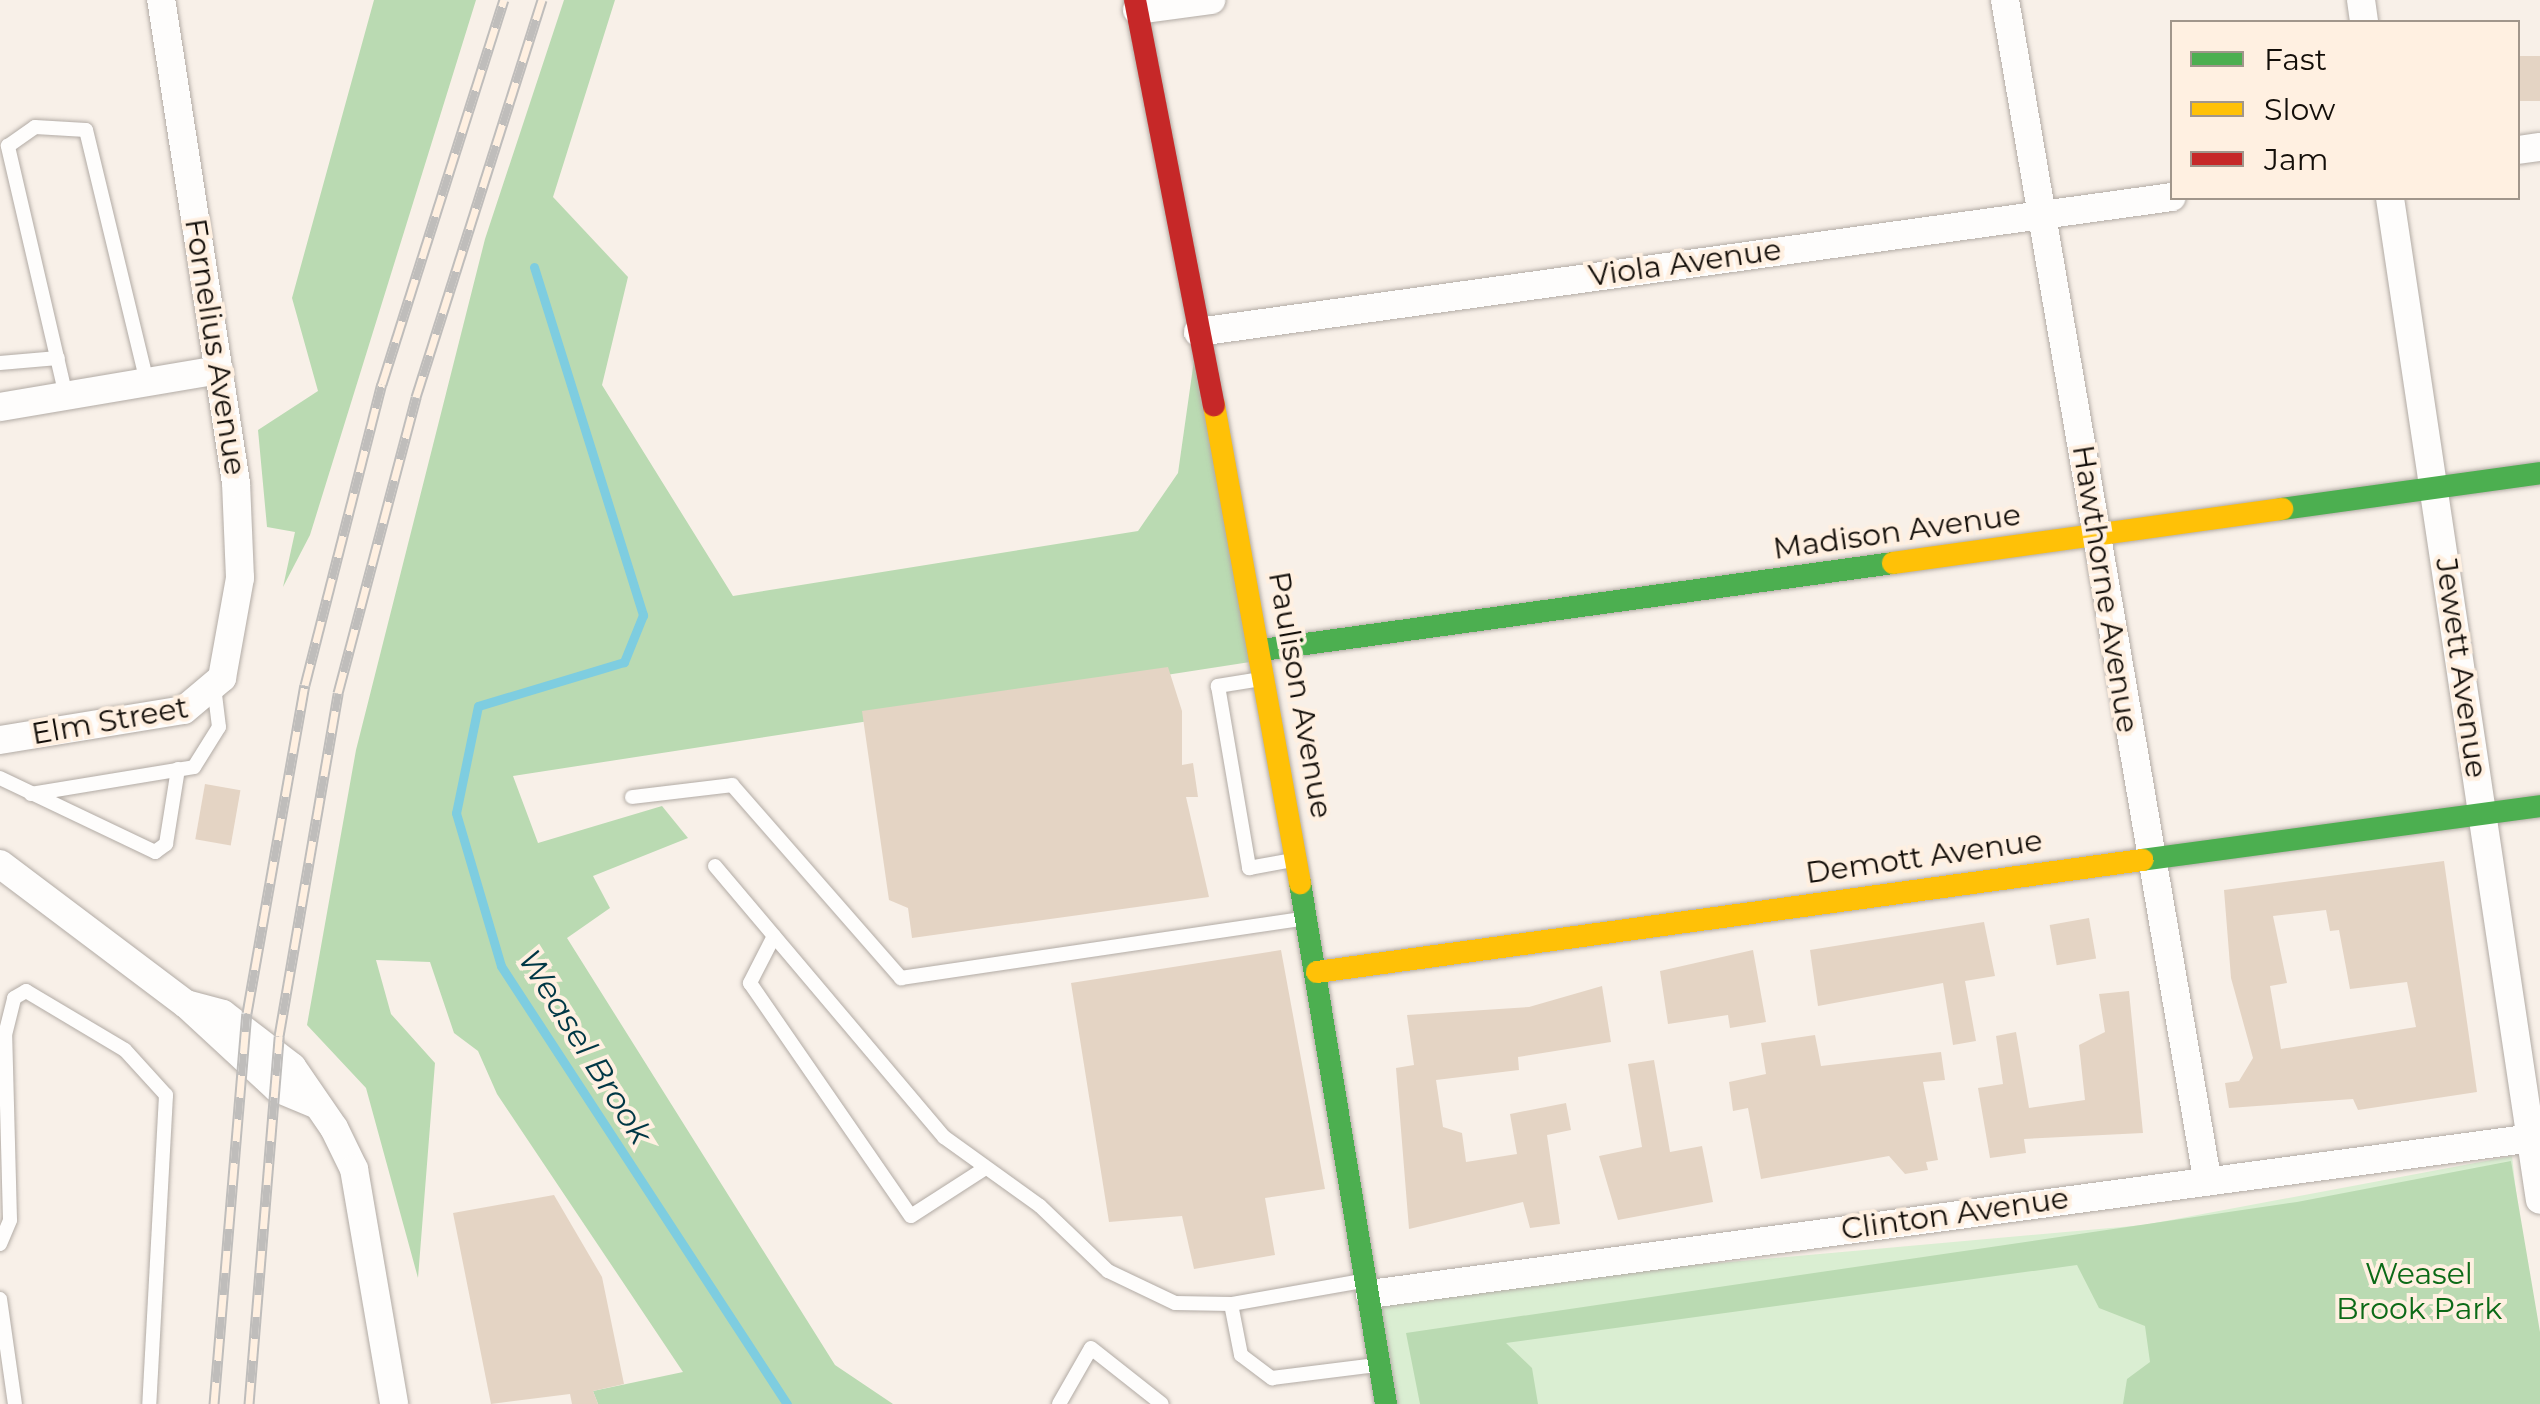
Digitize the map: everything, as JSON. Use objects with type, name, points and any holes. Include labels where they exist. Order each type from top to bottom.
[{"type":"street","points":[[1136,5],[1211,0]]},
{"type":"street","name":"Hawthorne Avenue","points":[[2005,0],[2149,856],[2208,1178]]},
{"type":"street","name":"Fornelius Avenue","points":[[169,1],[241,532],[216,692]]},
{"type":"street","name":"Paulison Avenue","points":[[1136,5],[1262,650],[1386,1404]]},
{"type":"street","name":"Viola Avenue","points":[[1198,332],[2170,197]]},
{"type":"street","name":"Jewett Avenue","points":[[2390,200],[2482,814],[2535,1137],[2540,1200]]},
{"type":"street","points":[[0,407],[219,370]]},
{"type":"street","name":"Madison Avenue","points":[[1262,650],[2540,474]]},
{"type":"street","name":"Elm Street","points":[[0,740],[184,710],[216,692]]},
{"type":"street","name":"Demott Avenue","points":[[1317,972],[2149,856],[2540,806]]},
{"type":"street","points":[[0,864],[186,1004],[222,1014],[278,1057],[316,1105],[354,1169],[394,1404]]},
{"type":"street","name":"Clinton Avenue","points":[[1369,1287],[2535,1137]]},
{"type":"lane","points":[[66,396],[6,171],[8,146],[35,127],[86,130],[147,382]]},
{"type":"lane","points":[[0,362],[58,358]]},
{"type":"lane","points":[[1266,678],[1218,686],[1249,868],[1299,860]]},
{"type":"lane","points":[[30,794],[178,770],[202,761],[214,742],[216,692]]},
{"type":"lane","points":[[0,778],[156,852],[166,844],[178,770]]},
{"type":"lane","points":[[632,797],[732,786],[901,978],[1308,918]]},
{"type":"lane","points":[[715,866],[944,1136],[1108,1271],[1175,1303],[1231,1304],[1369,1287]]},
{"type":"lane","points":[[774,936],[750,983],[910,1216],[984,1168]]},
{"type":"lane","points":[[0,1244],[10,1220],[5,1035],[14,998],[26,991],[125,1050],[166,1095],[150,1404]]},
{"type":"lane","points":[[0,1299],[15,1404]]},
{"type":"lane","points":[[1231,1304],[1241,1355],[1272,1378],[1380,1365]]},
{"type":"lane","points":[[1059,1404],[1090,1348],[1162,1404]]},
{"type":"green space","points":[[374,0],[476,0],[310,535],[283,587],[295,532],[267,527],[258,430],[318,391],[292,298]]},
{"type":"green space","points":[[564,0],[615,0],[553,197],[628,277],[602,385],[733,596],[1138,531],[1178,473],[1198,332],[1263,660],[513,776],[538,843],[662,806],[688,838],[593,876],[610,908],[567,938],[835,1365],[893,1404],[598,1404],[593,1391],[683,1372],[497,1094],[478,1051],[454,1033],[430,962],[376,960],[391,1014],[435,1063],[418,1278],[366,1088],[307,1025],[356,750],[485,239]]},
{"type":"green space","name":"Weasel Brook Park","points":[[2512,1156],[2540,1404],[1386,1404],[1370,1294],[2144,1225]]},
{"type":"green space","points":[[2511,1161],[2540,1332],[2540,1404],[2123,1404],[2127,1379],[2150,1362],[2145,1326],[2099,1308],[2077,1265],[1506,1343],[1532,1368],[1538,1404],[1420,1404],[1406,1333],[2297,1202]]},
{"type":"building","points":[[2520,56],[2540,56],[2540,101],[2520,101]]},
{"type":"building","points":[[1168,667],[1182,711],[1182,765],[1193,763],[1198,797],[1186,797],[1209,897],[912,938],[908,908],[889,900],[862,711]]},
{"type":"building","points":[[205,784],[240,790],[231,845],[195,839]]},
{"type":"building","points":[[2444,861],[2477,1092],[2358,1110],[2353,1099],[2229,1108],[2225,1083],[2239,1081],[2253,1058],[2231,978],[2224,890]],"holes":[[[2326,910],[2330,931],[2339,930],[2350,989],[2407,982],[2416,1027],[2281,1049],[2270,986],[2287,983],[2273,916]]]},
{"type":"building","points":[[2089,918],[2096,958],[2057,965],[2050,925]]},
{"type":"building","points":[[1984,922],[1995,976],[1965,981],[1976,1041],[1953,1045],[1943,983],[1818,1006],[1810,950]]},
{"type":"building","points":[[1281,950],[1325,1189],[1265,1198],[1275,1255],[1194,1269],[1182,1216],[1109,1222],[1071,983]]},
{"type":"building","points":[[1753,950],[1766,1022],[1730,1028],[1728,1015],[1668,1024],[1660,971]]},
{"type":"building","points":[[1602,986],[1611,1042],[1518,1057],[1519,1070],[1436,1080],[1443,1127],[1462,1133],[1466,1162],[1517,1154],[1510,1114],[1566,1103],[1571,1130],[1547,1135],[1560,1224],[1530,1228],[1523,1202],[1409,1229],[1396,1068],[1414,1065],[1407,1015],[1529,1007]]},
{"type":"building","points":[[2129,991],[2143,1133],[2024,1139],[2026,1153],[1990,1158],[1978,1088],[2003,1084],[1996,1036],[2016,1032],[2029,1108],[2085,1100],[2079,1045],[2105,1032],[2099,994]]},
{"type":"building","points":[[1815,1035],[1821,1066],[1941,1052],[1945,1080],[1923,1082],[1938,1160],[1926,1162],[1928,1170],[1905,1174],[1889,1156],[1761,1179],[1748,1108],[1733,1111],[1729,1082],[1766,1074],[1761,1043]]},
{"type":"building","points":[[1654,1060],[1670,1152],[1702,1146],[1713,1202],[1618,1220],[1599,1156],[1642,1147],[1628,1064]]},
{"type":"building","points":[[554,1195],[602,1277],[624,1384],[593,1391],[598,1404],[572,1404],[570,1394],[491,1404],[453,1213]]},
{"type":"waterway","name":"Weasel Brook","points":[[534,267],[643,615],[624,662],[478,706],[456,813],[501,966],[787,1404]]},
{"type":"railway","points":[[214,1404],[247,1013],[305,685],[382,384],[504,0]]},
{"type":"railway","points":[[249,1404],[279,1036],[338,693],[416,397],[542,0]]},
{"type":"traffic: fast","points":[[2282,509],[2540,473]]},
{"type":"traffic: fast","points":[[1262,650],[1893,563]]},
{"type":"traffic: fast","points":[[2142,860],[2540,806]]},
{"type":"traffic: fast","points":[[1300,883],[1386,1404]]},
{"type":"traffic: slow","points":[[1214,405],[1300,883]]},
{"type":"traffic: slow","points":[[1893,563],[2282,509]]},
{"type":"traffic: slow","points":[[1317,972],[2142,860]]},
{"type":"traffic: jam","points":[[1135,0],[1214,405]]}]
